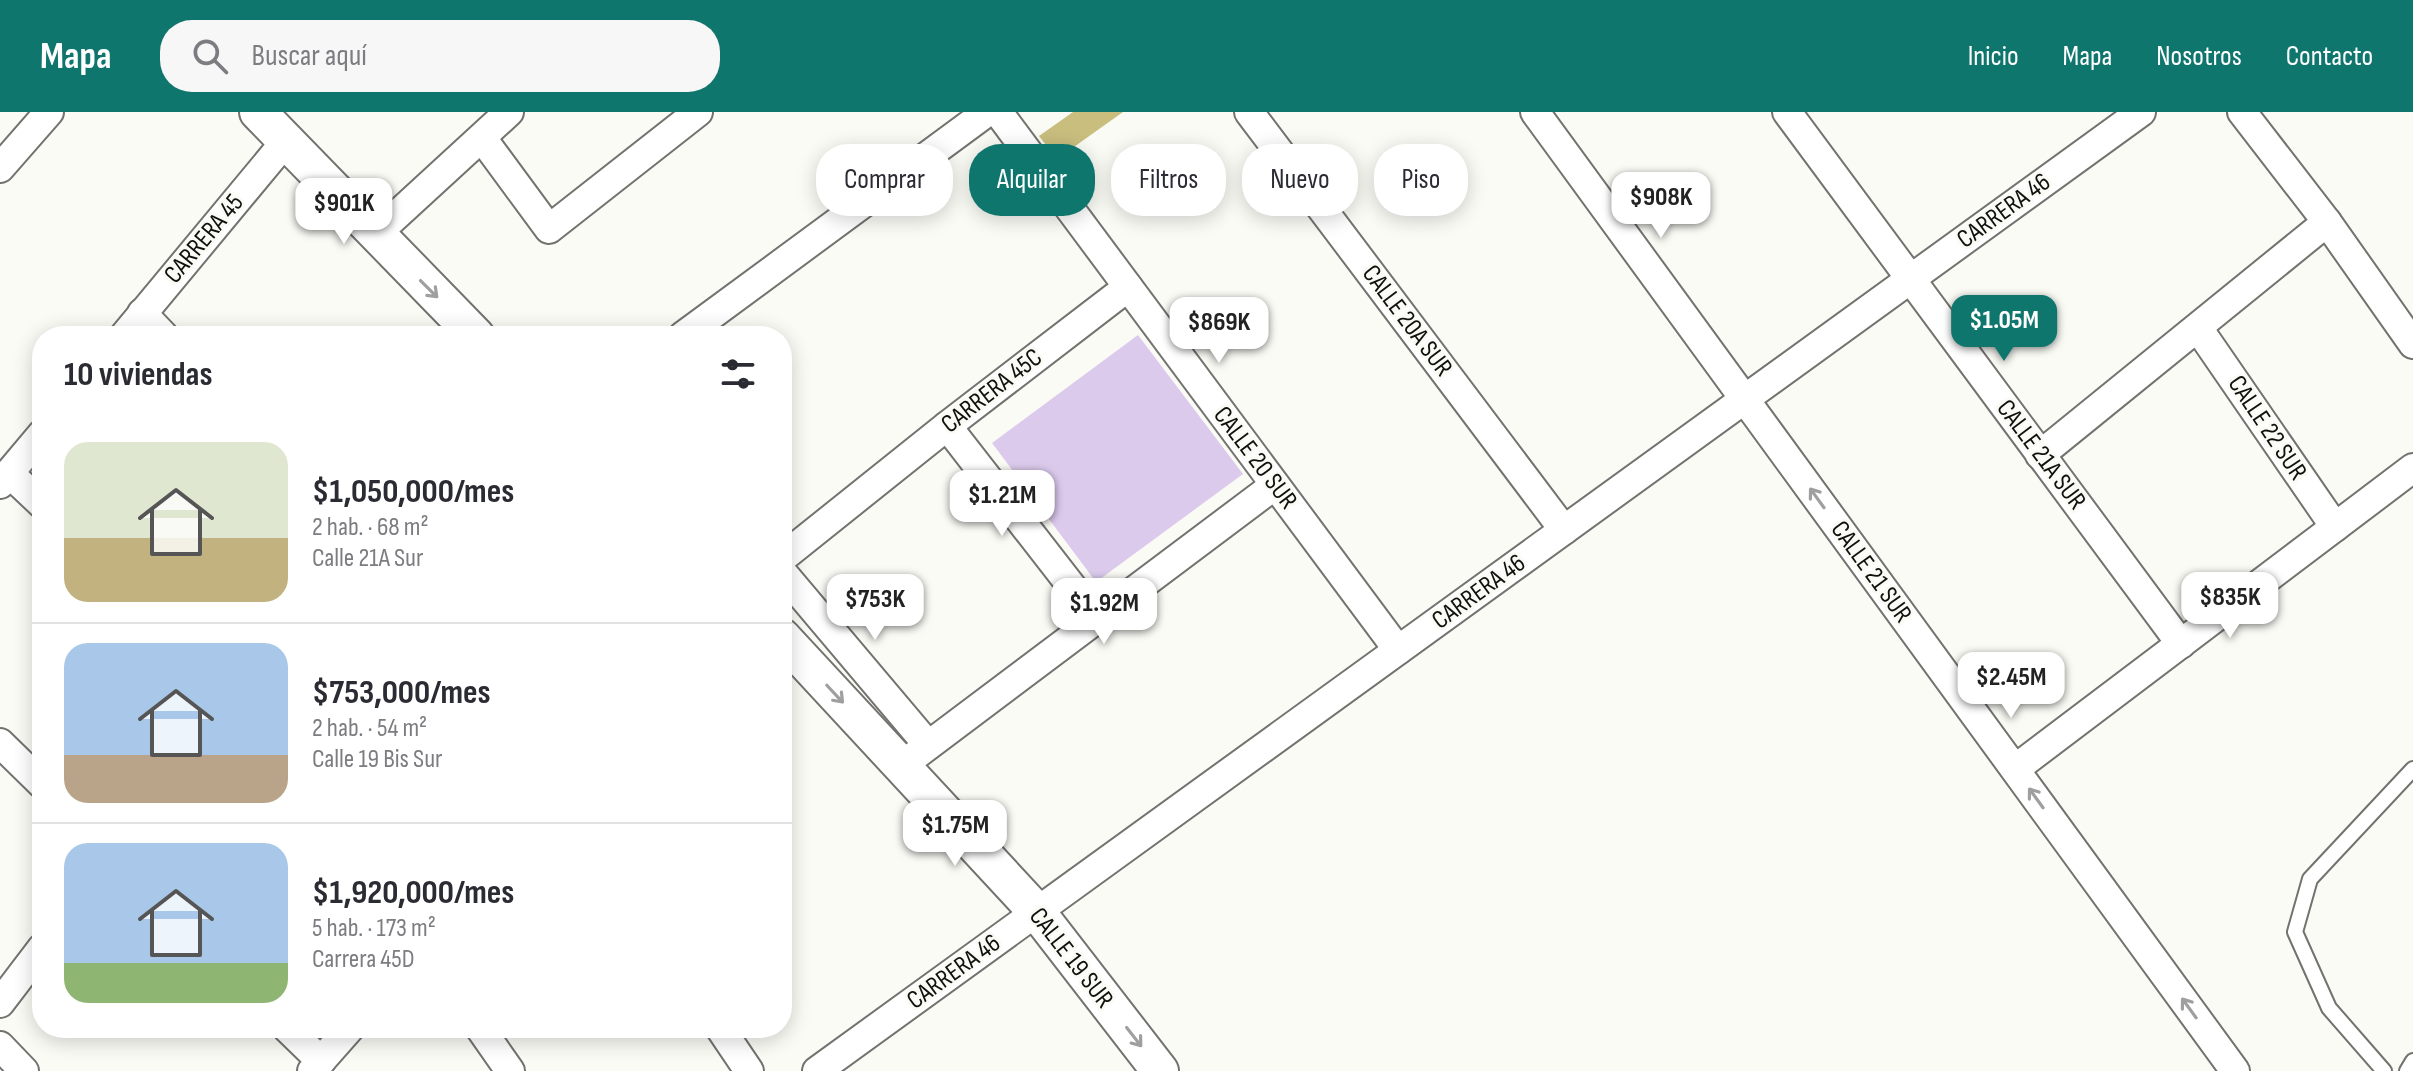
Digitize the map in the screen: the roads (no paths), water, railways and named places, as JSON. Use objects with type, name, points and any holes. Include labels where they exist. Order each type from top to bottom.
[{"type":"street","points":[[0,168],[49,112]]},
{"type":"street","points":[[258,112],[466,326]]},
{"type":"street","points":[[375,235],[509,112]]},
{"type":"street","points":[[482,138],[549,229],[698,112]]},
{"type":"street","points":[[697,326],[987,112]]},
{"type":"street","name":"CALLE 20 SUR","points":[[998,112],[1398,650]]},
{"type":"street","name":"CALLE 20A SUR","points":[[1249,112],[1564,530]]},
{"type":"street","name":"CALLE 21 SUR","points":[[1535,112],[2235,1071]]},
{"type":"street","name":"CALLE 21A SUR","points":[[1787,112],[2181,644]]},
{"type":"street","name":"CARRERA 46","points":[[817,1071],[2141,112]]},
{"type":"street","points":[[2242,112],[2327,222],[2413,344]]},
{"type":"street","name":"CARRERA 45","points":[[132,326],[285,142]]},
{"type":"street","points":[[2040,455],[2327,222]]},
{"type":"street","name":"CARRERA 45C","points":[[792,550],[1128,287]]},
{"type":"street","points":[[142,313],[154,326]]},
{"type":"street","name":"CALLE 22 SUR","points":[[2198,328],[2335,527]]},
{"type":"street","points":[[947,426],[1097,619]]},
{"type":"street","points":[[32,446],[4,478],[32,497]]},
{"type":"street","points":[[2015,769],[2413,468]]},
{"type":"street","points":[[792,586],[914,755],[1275,485]]},
{"type":"street","name":"CALLE 19 SUR","points":[[792,646],[914,755],[1160,1071]]},
{"type":"street","points":[[0,743],[32,774]]},
{"type":"street","points":[[0,1003],[32,961]]},
{"type":"street","points":[[295,1038],[316,1066],[341,1038]]},
{"type":"street","points":[[487,1038],[510,1071]]},
{"type":"street","points":[[727,1038],[749,1071]]},
{"type":"street","points":[[0,1046],[24,1071]]},
{"type":"lane","points":[[2384,1071],[2329,1008],[2295,932],[2310,879],[2413,769]]},
{"type":"lane","points":[[2407,1071],[2413,1061]]}]
